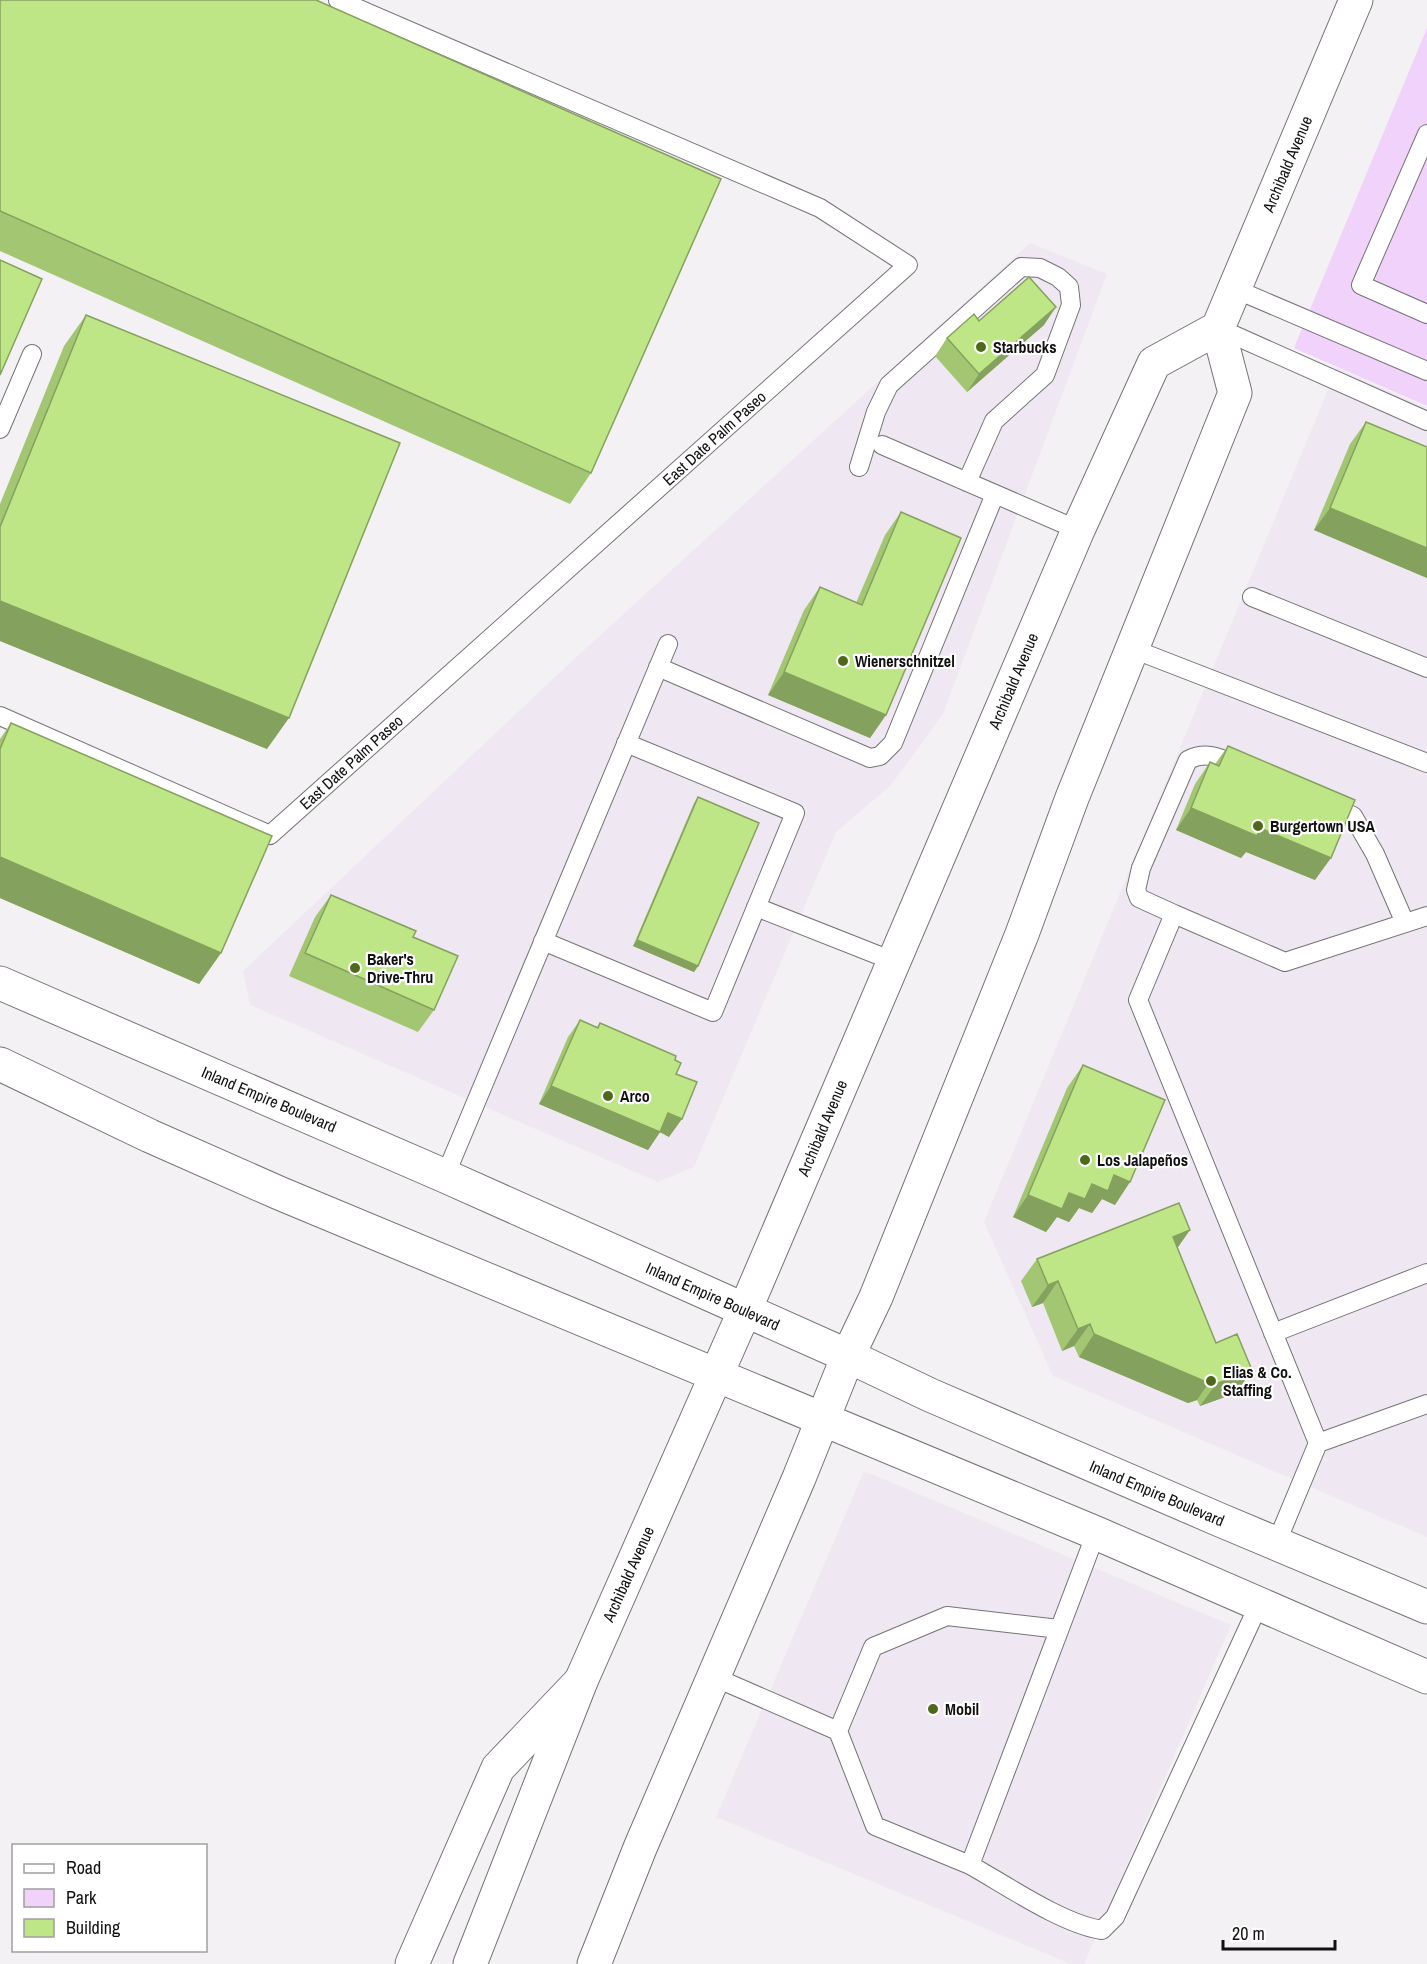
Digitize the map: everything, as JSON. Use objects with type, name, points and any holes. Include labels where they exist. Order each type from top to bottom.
[{"type":"main road","name":"Archibald Avenue","points":[[470,1964],[581,1681],[745,1310],[1078,530],[1154,363],[1218,328],[1356,0]]},
{"type":"main road","points":[[594,1964],[640,1848],[848,1356],[876,1297],[1022,934],[1072,798],[1235,393],[1218,328]]},
{"type":"main road","name":"Inland Empire Boulevard","points":[[0,983],[445,1176],[930,1395],[1427,1607]]},
{"type":"main road","points":[[0,1064],[150,1136],[279,1192],[1096,1533],[1427,1677]]},
{"type":"main road","points":[[412,1964],[498,1768],[581,1681]]},
{"type":"lane","name":"East Date Palm Paseo","points":[[0,716],[270,835],[908,265],[820,208],[338,0]]},
{"type":"lane","points":[[1427,134],[1360,285],[1427,314]]},
{"type":"lane","points":[[859,467],[876,412],[889,385],[1022,267],[1040,268],[1058,277],[1069,287],[1071,305],[1045,375],[994,421],[967,482]]},
{"type":"lane","points":[[1234,289],[1427,371]]},
{"type":"lane","points":[[1218,328],[1427,421]]},
{"type":"lane","points":[[0,429],[32,354]]},
{"type":"lane","points":[[882,445],[1078,530]]},
{"type":"lane","points":[[658,668],[870,758],[880,756],[893,743],[995,494]]},
{"type":"lane","points":[[1252,597],[1427,669]]},
{"type":"lane","points":[[445,1176],[668,644]]},
{"type":"lane","points":[[1133,649],[1427,763]]},
{"type":"lane","points":[[543,941],[713,1012],[795,813],[626,743]]},
{"type":"lane","points":[[1260,775],[1218,757],[1200,754],[1188,760],[1141,868],[1136,890],[1139,898],[1285,962],[1427,916]]},
{"type":"lane","points":[[1311,798],[1353,816],[1375,854],[1405,923]]},
{"type":"lane","points":[[756,907],[893,961]]},
{"type":"lane","points":[[1174,914],[1138,1000],[1318,1443],[1276,1544]]},
{"type":"lane","points":[[1274,1333],[1427,1274]]},
{"type":"lane","points":[[1318,1443],[1427,1404]]},
{"type":"lane","points":[[970,1864],[1096,1533]]},
{"type":"lane","points":[[1059,1629],[947,1616],[873,1647],[838,1731],[875,1826],[970,1864],[1045,1908],[1102,1930],[1115,1917],[1259,1604]]},
{"type":"lane","points":[[714,1677],[838,1731]]},
{"type":"shaded area","points":[[1030,243],[1107,274],[943,714],[891,785],[836,832],[694,1167],[658,1182],[250,1005],[243,971],[572,661]]},
{"type":"shaded area","points":[[1337,368],[1427,408],[1427,1537],[1053,1376],[984,1222]]},
{"type":"shaded area","points":[[864,1471],[1231,1625],[1084,1964],[1071,1964],[716,1817]]},
{"type":"green space","points":[[1427,28],[1427,406],[1294,348]]},
{"type":"building","points":[[0,0],[316,0],[721,179],[591,473],[0,211]]},
{"type":"building","points":[[0,260],[42,279],[0,375]]},
{"type":"building","name":"Starbucks","points":[[1029,277],[1056,307],[979,374],[947,338],[974,314],[979,321]]},
{"type":"building","points":[[86,315],[400,443],[289,718],[0,601],[0,527]]},
{"type":"building","points":[[1366,422],[1427,447],[1427,548],[1330,508]]},
{"type":"building","name":"Wienerschnitzel","points":[[901,512],[961,538],[886,715],[784,672],[820,587],[862,605]]},
{"type":"building","points":[[11,723],[272,836],[221,953],[0,857],[0,749]]},
{"type":"building","points":[[1228,746],[1355,800],[1331,858],[1260,828],[1257,836],[1191,808],[1210,762],[1219,766]]},
{"type":"building","points":[[698,797],[759,823],[698,966],[637,940]]},
{"type":"building","points":[[331,895],[416,931],[413,937],[458,956],[434,1010],[305,953]]},
{"type":"building","name":"Arco","points":[[580,1020],[598,1028],[600,1023],[676,1056],[675,1060],[681,1063],[676,1074],[697,1082],[682,1119],[668,1113],[660,1132],[551,1086]]},
{"type":"building","name":"Los Jalapeños","points":[[1083,1065],[1165,1100],[1130,1182],[1114,1175],[1108,1191],[1092,1184],[1085,1199],[1069,1193],[1062,1209],[1028,1195]]},
{"type":"building","points":[[1179,1203],[1190,1230],[1173,1237],[1216,1343],[1237,1334],[1252,1370],[1216,1384],[1213,1377],[1204,1381],[1094,1334],[1090,1324],[1078,1329],[1058,1281],[1048,1285],[1037,1259]]},
{"type":"place","name":"Starbucks","points":[[981,347]]},
{"type":"place","name":"Wienerschnitzel","points":[[843,661]]},
{"type":"place","name":"Burgertown USA","points":[[1258,826]]},
{"type":"place","name":"Baker's Drive-Thru","points":[[355,968]]},
{"type":"place","name":"Arco","points":[[608,1096]]},
{"type":"place","name":"Los Jalapeños","points":[[1085,1160]]},
{"type":"place","name":"Elias & Co. Staffing","points":[[1211,1381]]},
{"type":"place","name":"Mobil","points":[[933,1709]]}]
